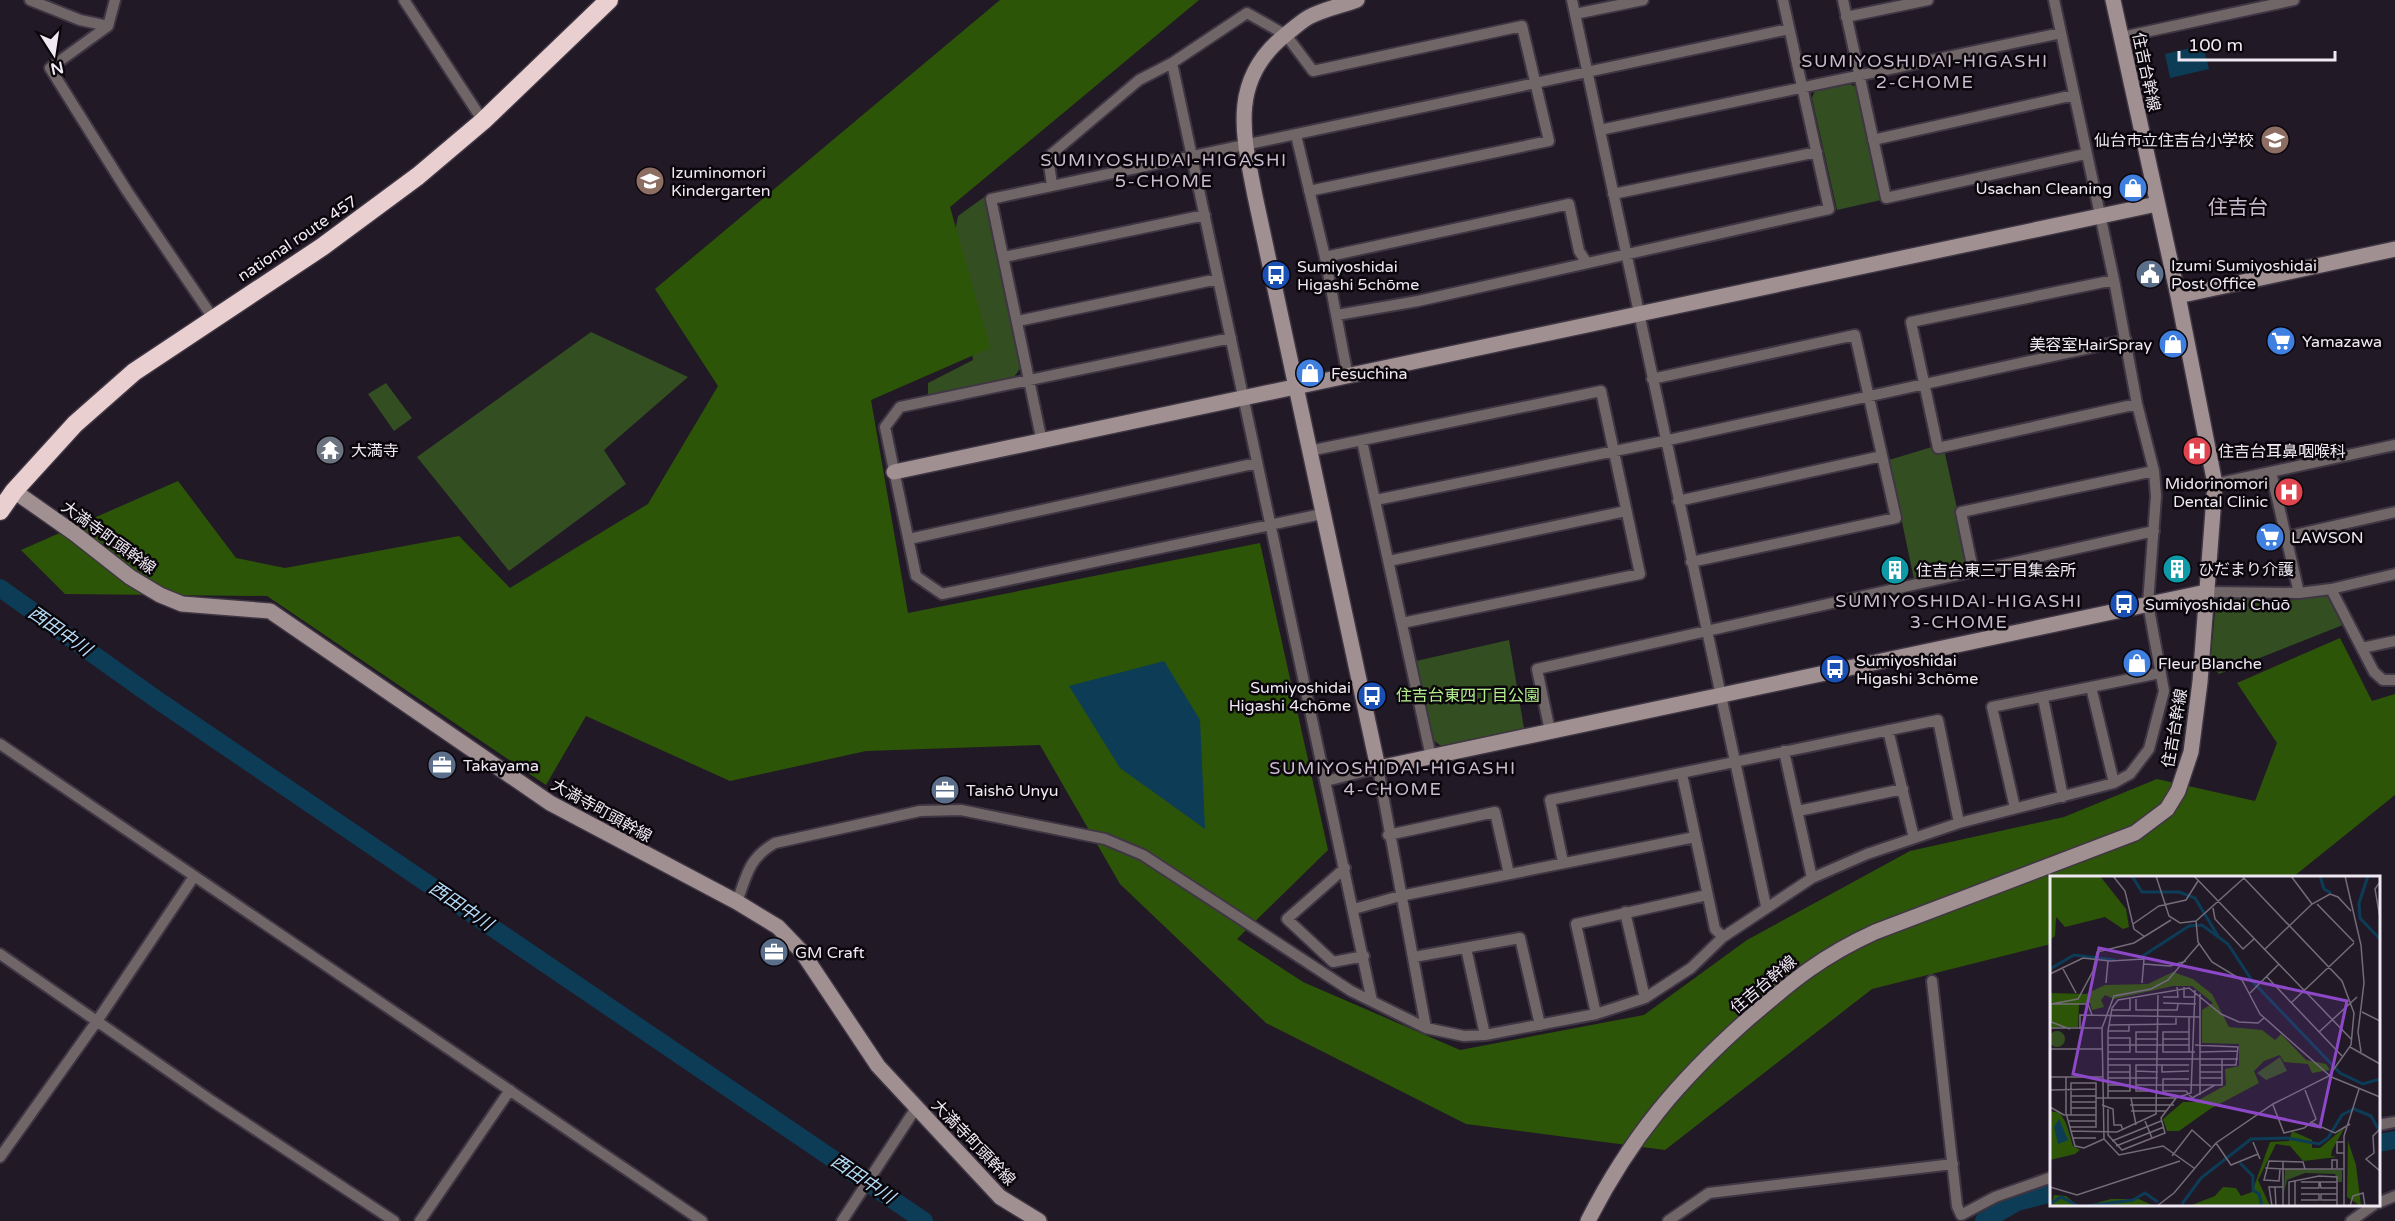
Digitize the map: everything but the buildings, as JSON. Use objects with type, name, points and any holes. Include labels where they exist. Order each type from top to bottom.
[{"type":"highway","name":"national route 457","points":[[0,511],[7,488],[134,372],[322,247],[418,176],[483,121],[609,0]]},
{"type":"street","points":[[30,0],[80,20],[108,26]]},
{"type":"street","points":[[115,0],[108,26],[50,68],[127,191],[213,318]]},
{"type":"street","points":[[404,0],[483,121]]},
{"type":"street","points":[[1357,0],[1308,17],[1268,50],[1250,78],[1245,96],[1245,145],[1378,768],[1388,835],[1414,957],[1426,1028]]},
{"type":"street","points":[[1572,0],[1664,441],[1766,906]]},
{"type":"street","points":[[1575,14],[1643,0]]},
{"type":"street","points":[[1337,315],[1418,301],[1828,209],[1783,0]]},
{"type":"street","points":[[1843,0],[1886,198],[2085,154]]},
{"type":"street","points":[[1846,17],[1928,0]]},
{"type":"street","points":[[737,902],[752,860],[775,843],[920,811],[961,810],[1105,839],[1143,855],[1326,976],[1372,1001],[1426,1028],[1464,1036],[1485,1035],[1596,1014],[1645,998],[1690,968],[1723,937],[1766,906],[1812,878],[1959,823],[2114,783],[2130,774],[2149,749],[2163,691],[2148,604],[2156,496],[2154,471],[2137,404],[2114,280],[2085,154],[2054,0]]},
{"type":"street","name":"住吉台幹線","points":[[1588,1221],[1621,1162],[1652,1115],[1695,1066],[1801,974],[1835,950],[1875,932],[2135,833],[2167,809],[2186,773],[2195,729],[2214,484],[2178,296],[2113,0]]},
{"type":"street","points":[[2122,37],[2294,0]]},
{"type":"street","points":[[1052,185],[1048,157],[1139,80],[1172,63],[1247,13],[1286,35],[1313,71],[1522,26],[1549,141],[1309,191]]},
{"type":"street","points":[[1042,442],[991,199],[1789,30]]},
{"type":"street","points":[[1600,130],[2061,33]]},
{"type":"street","points":[[1172,63],[1372,1001]]},
{"type":"street","points":[[1872,140],[2074,95]]},
{"type":"street","points":[[1296,135],[1325,257],[1348,376]]},
{"type":"street","points":[[1613,194],[1817,152]]},
{"type":"street","points":[[1325,257],[1569,204],[1579,251],[1587,263]]},
{"type":"street","points":[[894,472],[2157,204]]},
{"type":"street","points":[[1004,257],[1205,215]]},
{"type":"street","points":[[2178,296],[2395,249]]},
{"type":"street","points":[[1018,321],[1218,279]]},
{"type":"street","points":[[2114,280],[1911,322],[1922,384],[1938,447],[2137,404]]},
{"type":"street","points":[[1652,379],[1855,335],[1896,518],[1691,562]]},
{"type":"street","points":[[1231,338],[900,406],[885,427],[916,576],[942,594],[1322,514]]},
{"type":"street","points":[[1376,500],[1664,441],[2126,340]]},
{"type":"street","points":[[1309,451],[1601,391],[1640,574],[1402,623]]},
{"type":"street","points":[[1362,441],[1431,757]]},
{"type":"street","points":[[2214,484],[2395,445]]},
{"type":"street","points":[[1677,501],[1882,456]]},
{"type":"street","points":[[909,539],[1257,463]]},
{"type":"street","points":[[1973,570],[1961,512],[2154,471]]},
{"type":"street","points":[[2271,472],[2299,592]]},
{"type":"street","name":"大満寺町頭幹線","points":[[7,488],[74,533],[130,577],[160,596],[182,604],[270,611],[550,803],[737,902],[789,936],[866,1051],[1000,1197],[1039,1221]]},
{"type":"street","points":[[1389,561],[1626,511]]},
{"type":"street","points":[[2286,537],[2395,512]]},
{"type":"street","points":[[1550,731],[1537,669],[2154,531]]},
{"type":"street","points":[[1326,781],[1720,693],[2206,592],[2299,592],[2331,589],[2395,574]]},
{"type":"street","points":[[2331,589],[2378,677],[2395,680]]},
{"type":"street","points":[[2362,648],[2395,641]]},
{"type":"street","points":[[2015,808],[1992,706],[2043,698],[2160,673]]},
{"type":"street","points":[[2091,687],[2114,783]]},
{"type":"street","points":[[2043,698],[2062,797]]},
{"type":"street","points":[[1563,862],[1551,800],[1938,720],[1959,823]]},
{"type":"street","points":[[1888,730],[1914,838]]},
{"type":"street","points":[[0,744],[193,878],[702,1221]]},
{"type":"street","points":[[1784,751],[1812,878]]},
{"type":"street","points":[[1682,774],[1715,928],[1723,937]]},
{"type":"street","points":[[1798,811],[1903,789]]},
{"type":"street","points":[[1388,835],[1494,812],[1509,874]]},
{"type":"street","points":[[1354,909],[1400,896],[1695,837]]},
{"type":"street","points":[[1345,867],[1287,919],[1333,962],[1364,956]]},
{"type":"street","points":[[0,1157],[97,1021],[193,878]]},
{"type":"street","points":[[1596,1014],[1576,924],[1707,895]]},
{"type":"street","points":[[1625,912],[1645,998]]},
{"type":"street","points":[[1414,957],[1520,938],[1540,1025]]},
{"type":"street","points":[[1466,948],[1485,1035]]},
{"type":"street","points":[[0,954],[394,1221]]},
{"type":"street","points":[[1932,981],[1957,1206],[1961,1215],[1995,1197],[2050,1178]]},
{"type":"street","points":[[420,1221],[510,1090]]},
{"type":"street","points":[[842,1221],[916,1108]]},
{"type":"street","points":[[2380,1125],[2395,1122]]},
{"type":"street","points":[[1668,1221],[1709,1193],[1953,1164]]},
{"type":"street","points":[[2380,1203],[2395,1196]]},
{"type":"street","points":[[2351,1221],[2374,1206]]},
{"type":"green space","points":[[1000,0],[1199,0],[950,207],[990,348],[871,400],[908,613],[1260,543],[1328,850],[1237,939],[1303,982],[1460,1050],[1644,1015],[1747,940],[1910,851],[2064,817],[2157,779],[2255,801],[2277,743],[2237,683],[2340,638],[2372,701],[2395,694],[2395,795],[2294,876],[2050,876],[2050,944],[1872,989],[1665,1150],[1466,1124],[1266,1023],[1120,884],[1040,745],[866,751],[730,781],[586,716],[546,785],[267,596],[65,594],[21,550],[178,481],[236,558],[285,568],[459,536],[510,588],[648,504],[718,386],[655,289]]},
{"type":"green space","points":[[1848,83],[1856,87],[1881,200],[1837,210],[1812,98],[1815,91]]},
{"type":"green space","points":[[987,195],[1022,366],[1014,377],[928,395],[928,383],[973,360],[966,305],[951,253],[958,216]]},
{"type":"green space","points":[[591,332],[688,377],[604,450],[626,484],[509,571],[417,457]]},
{"type":"green space","points":[[386,383],[412,418],[394,431],[368,394]]},
{"type":"green space","points":[[1932,447],[1936,451],[1944,449],[1969,563],[1964,569],[1914,579],[1889,460]]},
{"type":"green space","points":[[2328,594],[2343,625],[2219,674],[2210,663],[2216,603],[2222,597],[2281,602]]},
{"type":"green space","name":"住吉台東四丁目公園","points":[[1509,640],[1524,728],[1441,746],[1432,739],[1416,661]]},
{"type":"water","points":[[2203,45],[2209,69],[2170,78],[2165,54]]},
{"type":"water","points":[[1164,661],[1200,720],[1205,829],[1120,768],[1069,686]]},
{"type":"waterway","name":"西田中川","points":[[0,588],[156,699],[924,1221]]},
{"type":"waterway","name":"西田中川","points":[[2380,1143],[2395,1140]]},
{"type":"waterway","name":"西田中川","points":[[1984,1221],[2017,1202],[2050,1194]]},
{"type":"place","name":"仙台市立住吉台小学校","points":[[2275,140]]},
{"type":"place","name":"Izuminomori Kindergarten","points":[[650,181]]},
{"type":"place","name":"Usachan Cleaning","points":[[2133,188]]},
{"type":"place","name":"Izumi Sumiyoshidai Post Office","points":[[2150,274]]},
{"type":"place","name":"Sumiyoshidai Higashi 5chōme","points":[[1276,275]]},
{"type":"place","name":"Yamazawa","points":[[2281,341]]},
{"type":"place","name":"美容室HairSpray","points":[[2173,344]]},
{"type":"place","name":"Fesuchina","points":[[1310,373]]},
{"type":"place","name":"大満寺","points":[[330,450]]},
{"type":"place","name":"住吉台耳鼻咽喉科","points":[[2197,451]]},
{"type":"place","name":"Midorinomori Dental Clinic","points":[[2289,492]]},
{"type":"place","name":"LAWSON","points":[[2270,537]]},
{"type":"place","name":"ひだまり介護","points":[[2177,569]]},
{"type":"place","name":"住吉台東三丁目集会所","points":[[1895,570]]},
{"type":"place","name":"Sumiyoshidai Chūō","points":[[2124,604]]},
{"type":"place","name":"Fleur Blanche","points":[[2137,663]]},
{"type":"place","name":"Sumiyoshidai Higashi 3chōme","points":[[1835,669]]},
{"type":"place","name":"Sumiyoshidai Higashi 4chōme","points":[[1372,696]]},
{"type":"place","name":"Takayama","points":[[442,765]]},
{"type":"place","name":"Taishō Unyu","points":[[945,790]]},
{"type":"place","name":"GM Craft","points":[[774,952]]},
{"type":"district","name":"SUMIYOSHIDAI-HIGASHI 2-CHOME","points":[[1925,71]]},
{"type":"district","name":"SUMIYOSHIDAI-HIGASHI 5-CHOME","points":[[1164,170]]},
{"type":"district","name":"住吉台","points":[[2238,207]]},
{"type":"district","name":"SUMIYOSHIDAI-HIGASHI 3-CHOME","points":[[1959,611]]},
{"type":"district","name":"SUMIYOSHIDAI-HIGASHI 4-CHOME","points":[[1393,778]]}]
